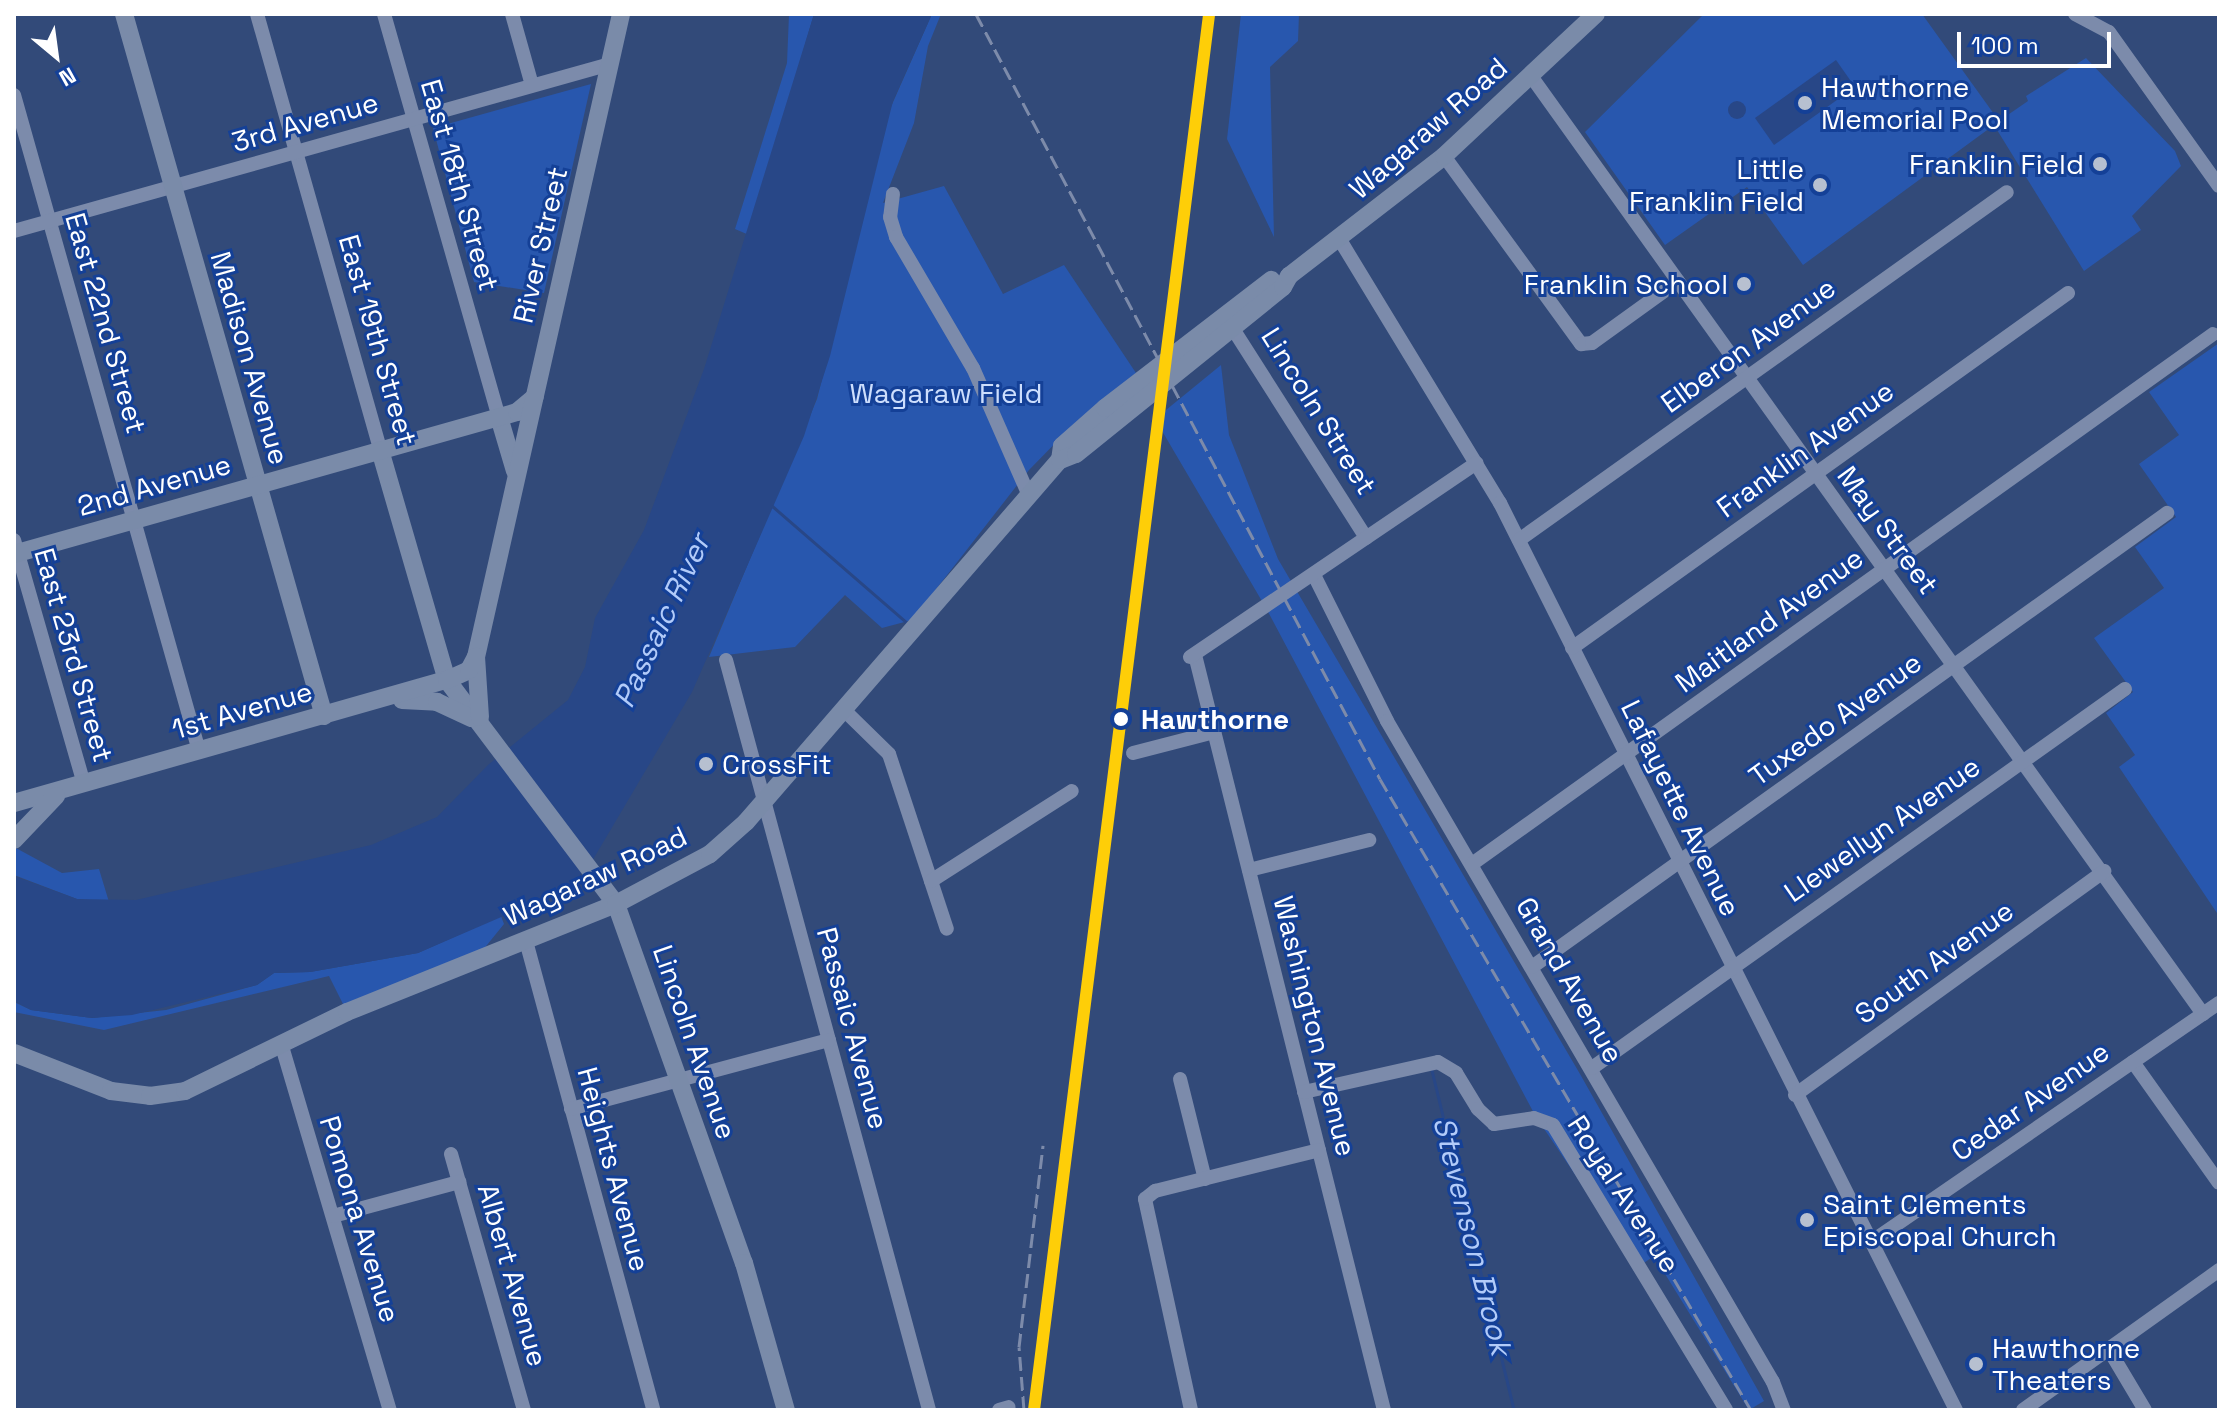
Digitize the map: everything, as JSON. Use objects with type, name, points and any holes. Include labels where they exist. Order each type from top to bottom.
[{"type":"main road","name":"Madison Avenue","points":[[124,14],[324,716]]},
{"type":"main road","name":"River Street","points":[[484,727],[475,700],[476,657],[621,14]]},
{"type":"main road","name":"Wagaraw Road","points":[[14,1053],[87,1084],[150,1096],[201,1086],[281,1043],[616,904],[710,854],[764,800],[844,710],[1028,493],[1060,460],[1062,446],[1084,426],[1227,320],[1276,277],[1289,276],[1340,240],[1444,156],[1596,14]]},
{"type":"main road","name":"2nd Avenue","points":[[15,549],[134,520],[499,417],[525,408],[535,397]]},
{"type":"main road","name":"River Street","points":[[499,417],[514,463],[515,489]]},
{"type":"main road","name":"East 19th Street","points":[[380,450],[447,680]]},
{"type":"main road","name":"1st Avenue","points":[[14,803],[447,680],[469,670],[476,657]]},
{"type":"main road","points":[[447,680],[484,727]]},
{"type":"main road","points":[[363,705],[437,702],[484,727]]},
{"type":"main road","name":"Lincoln Avenue","points":[[484,727],[597,873],[616,904],[752,1287],[786,1410]]},
{"type":"main road","points":[[14,840],[40,808],[79,785]]},
{"type":"street","name":"East 19th Street","points":[[257,14],[380,450]]},
{"type":"street","name":"East 18th Street","points":[[384,14],[499,417]]},
{"type":"street","points":[[512,14],[532,85]]},
{"type":"street","points":[[2075,14],[2109,32],[2219,186]]},
{"type":"street","name":"3rd Avenue","points":[[14,231],[610,64]]},
{"type":"street","name":"May Street","points":[[1531,76],[1953,666],[2104,871],[2203,1014]]},
{"type":"street","name":"East 22nd Street","points":[[14,95],[199,751]]},
{"type":"street","points":[[1444,156],[1581,344],[1592,343],[1678,281]]},
{"type":"street","name":"Elberon Avenue","points":[[1519,540],[2007,192]]},
{"type":"street","points":[[893,194],[890,217],[896,237],[973,368],[1028,493]]},
{"type":"street","name":"Lafayette Avenue","points":[[1340,240],[1477,463],[1519,540],[1795,1095],[1956,1410]]},
{"type":"street","name":"Franklin Avenue","points":[[1572,648],[2068,293]]},
{"type":"street","name":"Lincoln Street","points":[[1227,320],[1366,538]]},
{"type":"street","name":"Maitland Avenue","points":[[1472,864],[2213,334]]},
{"type":"street","points":[[1314,575],[1477,463]]},
{"type":"street","name":"Tuxedo Avenue","points":[[1532,967],[2167,513]]},
{"type":"street","name":"East 23rd Street","points":[[15,549],[79,785]]},
{"type":"street","name":"Washington Avenue","points":[[1314,575],[1191,657],[1214,732],[1384,1410]]},
{"type":"street","name":"Grand Avenue","points":[[1314,575],[1387,721],[1592,1068],[1784,1410]]},
{"type":"street","name":"Passaic Avenue","points":[[726,660],[929,1410]]},
{"type":"street","name":"Llewellyn Avenue","points":[[1592,1068],[2125,689]]},
{"type":"street","points":[[844,710],[889,754],[947,929]]},
{"type":"street","points":[[1133,753],[1214,732]]},
{"type":"street","points":[[931,881],[1072,791]]},
{"type":"street","points":[[1249,870],[1369,840]]},
{"type":"street","name":"South Avenue","points":[[1795,1095],[2104,871]]},
{"type":"street","name":"Heights Avenue","points":[[526,941],[653,1410]]},
{"type":"street","name":"Cedar Avenue","points":[[1871,1242],[2219,1003]]},
{"type":"street","points":[[571,1109],[829,1040]]},
{"type":"street","name":"Pomona Avenue","points":[[281,1043],[390,1410]]},
{"type":"street","name":"Royal Avenue","points":[[1304,1092],[1438,1062],[1456,1073],[1488,1121],[1509,1125],[1534,1118],[1553,1125],[1726,1410]]},
{"type":"street","points":[[2133,1062],[2219,1183]]},
{"type":"street","points":[[1180,1079],[1205,1179]]},
{"type":"street","points":[[1191,1410],[1143,1205],[1155,1191],[1319,1150]]},
{"type":"street","name":"Albert Avenue","points":[[451,1154],[524,1410]]},
{"type":"street","points":[[333,1216],[459,1182]]},
{"type":"street","points":[[2023,1410],[2219,1270]]},
{"type":"street","points":[[2108,1348],[2145,1410]]},
{"type":"green space","points":[[789,14],[814,14],[749,235],[735,229],[787,63]]},
{"type":"green space","name":"Wagaraw Field","points":[[932,14],[941,14],[928,46],[914,123],[883,203],[944,186],[1003,294],[1064,265],[1136,373],[1076,422],[1029,470],[912,620],[882,628],[845,595],[795,647],[709,657],[817,399],[890,109]]},
{"type":"green space","points":[[1241,14],[1299,14],[1298,41],[1270,67],[1274,237],[1227,139]]},
{"type":"green space","points":[[1704,14],[1922,14],[1999,121],[2028,101],[2026,96],[2086,58],[2175,151],[2181,166],[2132,216],[2141,230],[2084,271],[1994,125],[1803,265],[1747,187],[1665,245],[1585,132]]},
{"type":"green space","points":[[591,84],[544,293],[474,282],[433,128]]},
{"type":"green space","points":[[2219,343],[2219,916],[2119,767],[2135,755],[2106,713],[2133,692],[2094,638],[2164,588],[2135,547],[2176,517],[2139,464],[2179,435],[2149,392]]},
{"type":"green space","points":[[1221,365],[1229,435],[1278,559],[1580,1074],[1764,1401],[1749,1410],[1654,1256],[1638,1267],[1536,1117],[1266,608],[1155,419]]},
{"type":"green space","points":[[14,847],[62,873],[99,869],[109,902],[77,899],[14,875]]},
{"type":"green space","points":[[501,916],[504,924],[474,961],[347,1012],[329,976],[104,1030],[14,1012],[14,1002],[31,1010],[92,1018],[166,1010],[257,985],[274,973],[310,972],[418,953]]},
{"type":"water","name":"Passaic River","points":[[814,14],[932,14],[893,101],[830,356],[804,436],[692,692],[588,868],[557,893],[418,953],[310,972],[274,973],[257,985],[132,1015],[92,1018],[31,1010],[14,1001],[14,876],[77,899],[136,900],[371,845],[437,817],[488,765],[568,700],[585,667],[595,618],[644,530],[704,369]]},
{"type":"water","name":"Hawthorne Memorial Pool","points":[[1836,60],[1855,87],[1774,145],[1755,118]]},
{"type":"water","points":[[1733,101],[1741,101],[1746,110],[1744,117],[1733,119],[1728,114],[1728,106]]},
{"type":"waterway","name":"Stevenson Brook","points":[[772,506],[908,624]]},
{"type":"waterway","name":"Stevenson Brook","points":[[1431,1068],[1514,1410]]},
{"type":"railway","points":[[976,14],[1380,779],[1751,1410]]},
{"type":"railway","points":[[1024,1410],[1019,1347],[1043,1145]]},
{"type":"transit line","points":[[1034,1410],[1209,14]]},
{"type":"place","name":"Hawthorne Memorial Pool","points":[[1805,103]]},
{"type":"place","name":"Franklin Field","points":[[2100,164]]},
{"type":"place","name":"Little Franklin Field","points":[[1820,185]]},
{"type":"place","name":"Franklin School","points":[[1744,284]]},
{"type":"place","name":"Hawthorne","points":[[1121,719]]},
{"type":"place","name":"CrossFit","points":[[706,764]]},
{"type":"place","name":"Saint Clements Episcopal Church","points":[[1807,1220]]},
{"type":"place","name":"Hawthorne Theaters","points":[[1976,1364]]}]
